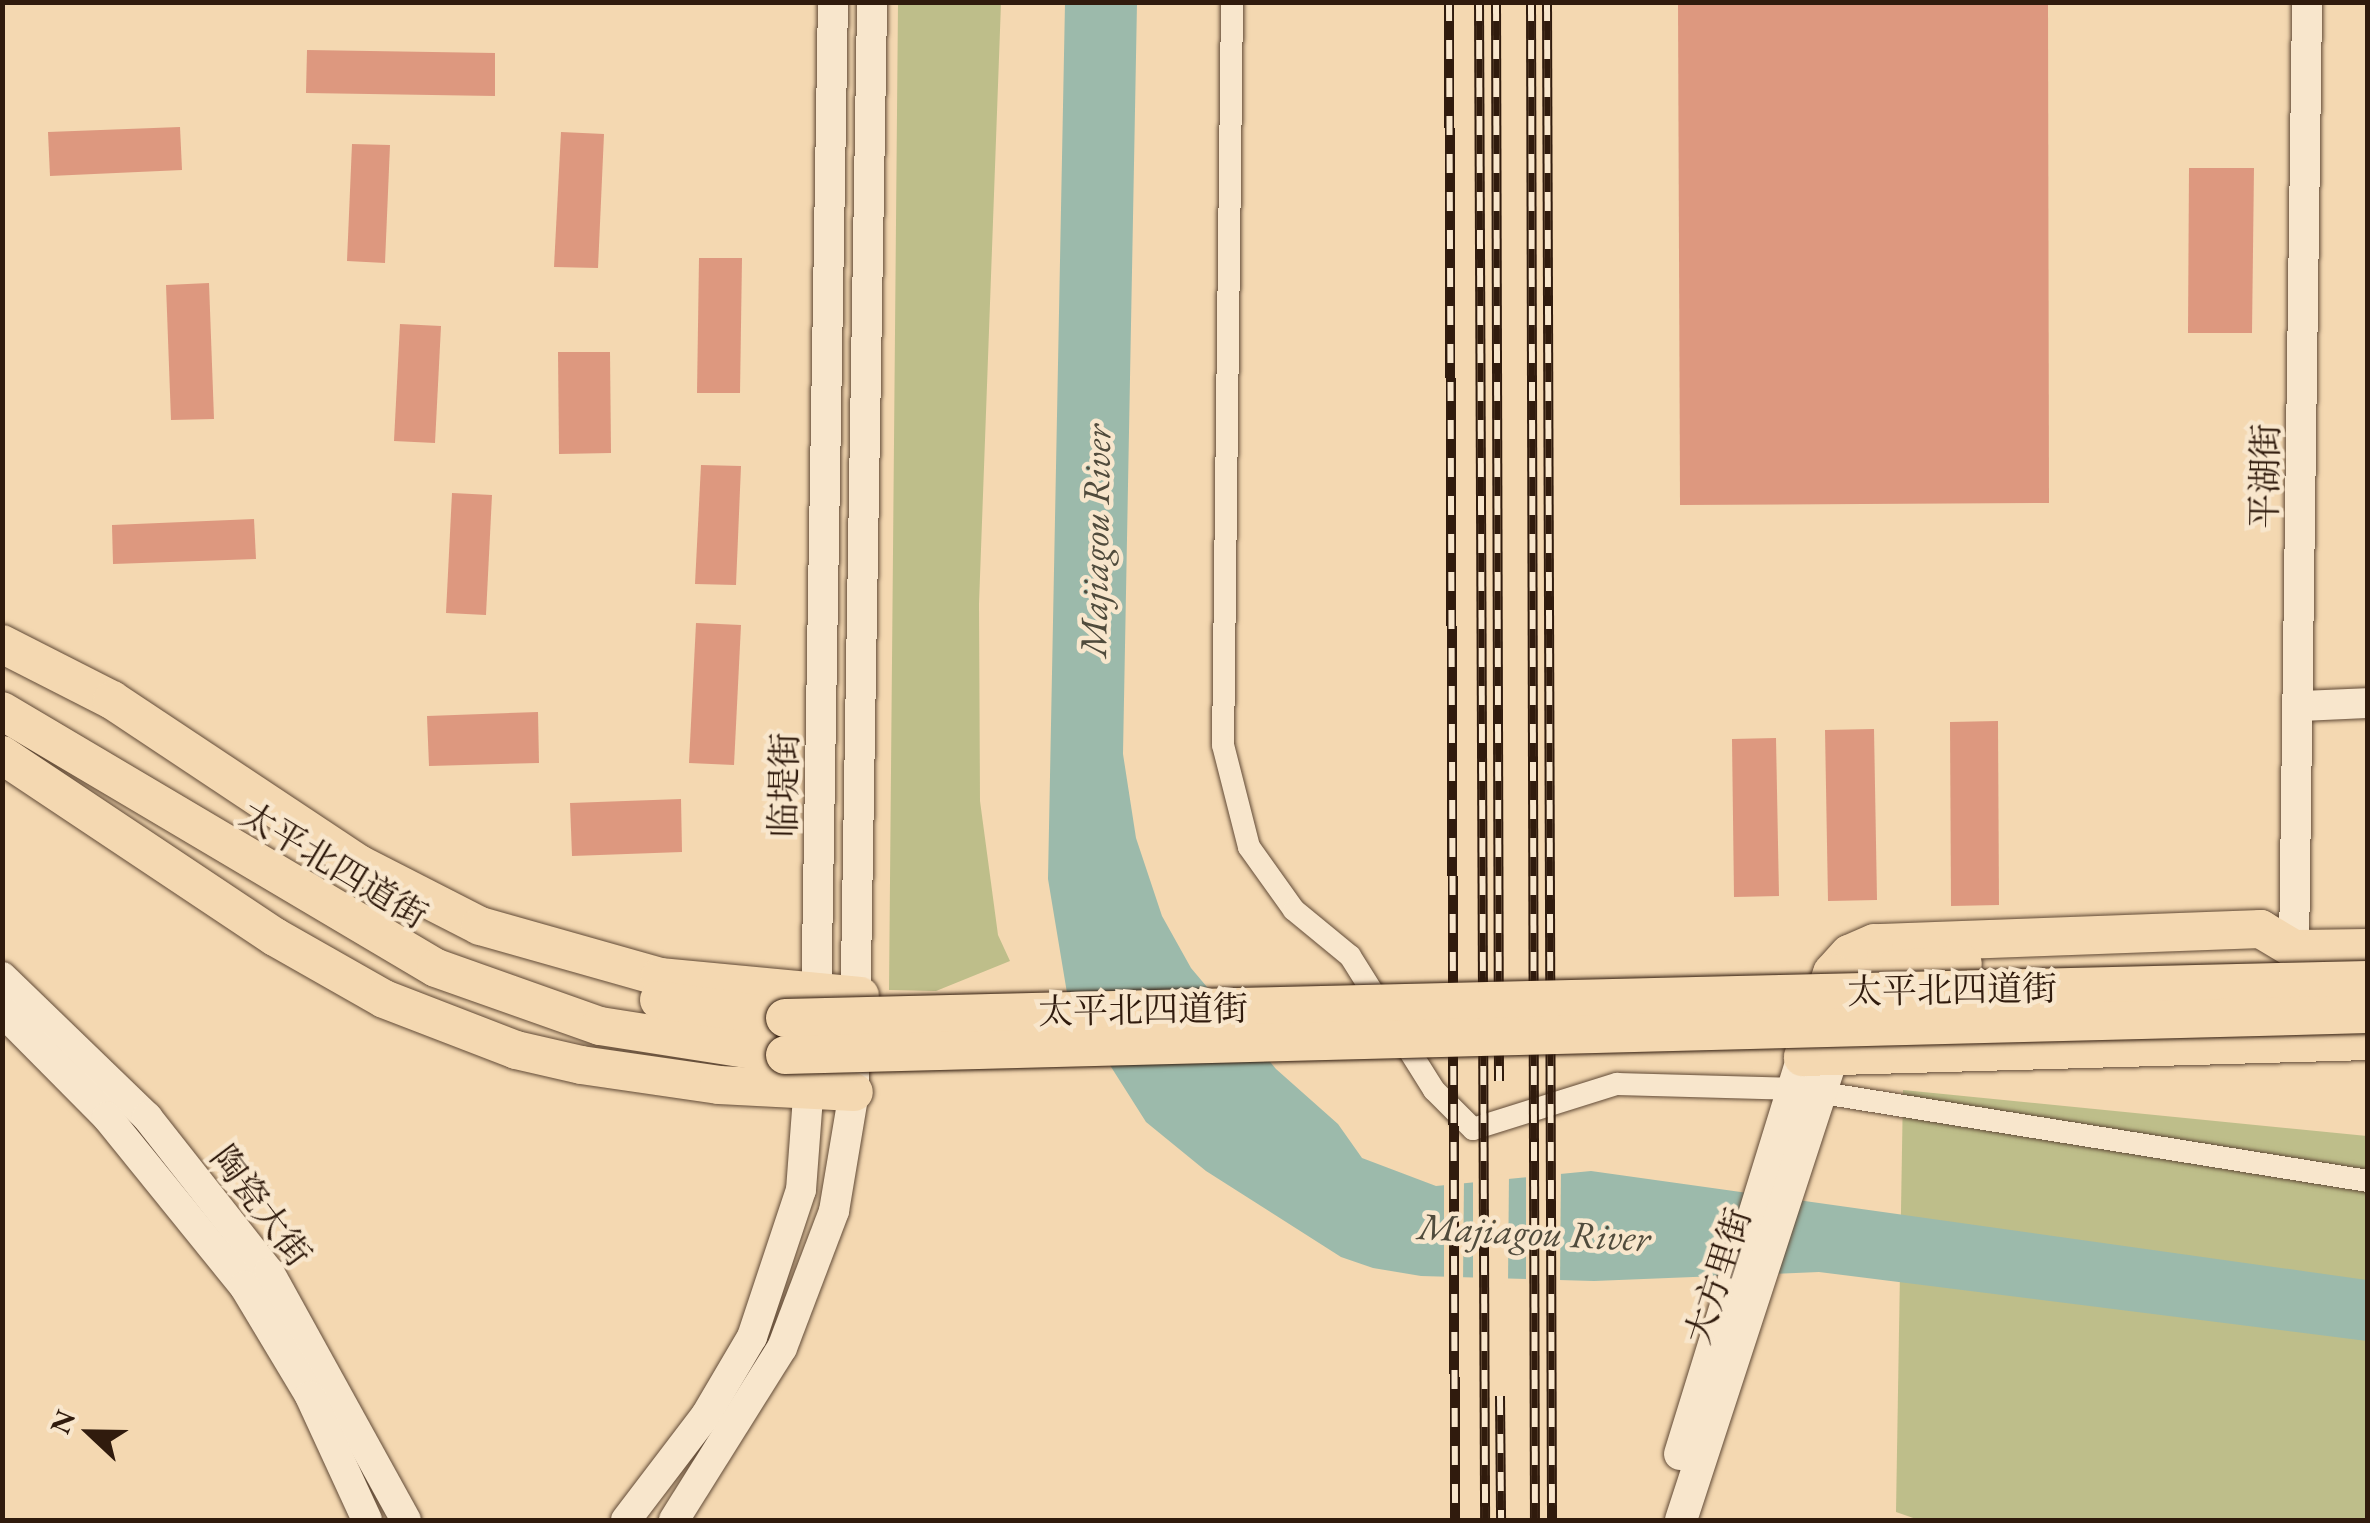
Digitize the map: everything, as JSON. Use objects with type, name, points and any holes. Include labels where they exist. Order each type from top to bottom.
[{"type":"main road","name":"太平北四道街","points":[[2,644],[112,700],[359,864],[480,926],[660,978],[860,996]]},
{"type":"main road","name":"太平北四道街","points":[[2,669],[135,741],[308,852],[450,932],[606,989],[736,1013],[785,1018],[2368,980]]},
{"type":"main road","name":"太平北四道街","points":[[2,711],[436,968],[600,1026],[742,1051],[2368,1014]]},
{"type":"main road","points":[[2,755],[275,938],[384,999],[516,1050],[581,1066],[854,1092]]},
{"type":"main road","points":[[2368,948],[2294,950],[2262,930],[1874,944],[1849,954],[1832,973],[1812,1074],[2368,1041]]},
{"type":"main road","name":"大方里街","points":[[1660,1520],[1727,1341],[1812,1074]]},
{"type":"main road","name":"大方里街","points":[[1681,1520],[1727,1341]]},
{"type":"street","name":"临堤街","points":[[626,1520],[706,1415],[752,1336],[801,1190],[818,993],[833,2]]},
{"type":"street","points":[[674,1520],[782,1348],[834,1211],[854,1092],[860,996],[872,2]]},
{"type":"street","points":[[1232,2],[1223,746],[1249,846],[1294,910],[1350,956],[1434,1090],[1473,1130],[1617,1084],[1812,1074],[2368,1181]]},
{"type":"street","name":"平湖街","points":[[2294,950],[2307,2]]},
{"type":"street","points":[[2300,706],[2368,704]]},
{"type":"street","name":"陶瓷大街","points":[[2,977],[147,1118],[269,1272],[406,1520]]},
{"type":"street","name":"陶瓷大街","points":[[2,1011],[107,1117],[244,1286],[310,1396],[368,1520]]},
{"type":"green space","points":[[898,3],[1001,3],[979,604],[980,801],[998,935],[1010,961],[936,991],[889,990]]},
{"type":"green space","points":[[1903,1090],[2367,1136],[2367,1520],[1919,1520],[1896,1512]]},
{"type":"water","name":"Majiagou River","points":[[1065,3],[1137,3],[1123,754],[1136,838],[1162,916],[1191,968],[1276,1069],[1338,1124],[1362,1158],[1436,1186],[1591,1171],[2367,1280],[2367,1341],[1819,1272],[1594,1281],[1421,1276],[1373,1268],[1341,1257],[1206,1171],[1146,1122],[1068,999],[1048,879]]},
{"type":"pier","points":[[1561,1169],[1560,1285],[1526,1284],[1526,1172]]},
{"type":"pier","points":[[1509,1174],[1508,1284],[1473,1283],[1473,1178]]},
{"type":"pier","points":[[1464,1179],[1463,1283],[1444,1282],[1444,1181]]},
{"type":"building","points":[[1678,2],[2048,2],[2049,503],[1680,505]]},
{"type":"building","points":[[307,50],[495,53],[495,96],[306,93]]},
{"type":"building","points":[[180,127],[182,170],[50,176],[48,132]]},
{"type":"building","points":[[561,132],[604,134],[598,268],[554,267]]},
{"type":"building","points":[[352,144],[390,145],[385,263],[347,261]]},
{"type":"building","points":[[2189,168],[2254,168],[2252,333],[2188,333]]},
{"type":"building","points":[[699,258],[742,258],[740,393],[697,393]]},
{"type":"building","points":[[209,283],[214,419],[171,420],[166,285]]},
{"type":"building","points":[[400,324],[441,326],[435,443],[394,441]]},
{"type":"building","points":[[558,352],[610,352],[611,453],[559,454]]},
{"type":"building","points":[[701,465],[741,466],[736,585],[695,584]]},
{"type":"building","points":[[452,493],[492,495],[486,615],[446,613]]},
{"type":"building","points":[[254,519],[256,559],[113,564],[112,525]]},
{"type":"building","points":[[696,623],[741,625],[734,765],[689,763]]},
{"type":"building","points":[[538,712],[539,763],[429,766],[427,716]]},
{"type":"building","points":[[1998,721],[1999,905],[1951,906],[1950,722]]},
{"type":"building","points":[[1874,729],[1877,900],[1828,901],[1825,730]]},
{"type":"building","points":[[1776,738],[1779,896],[1734,897],[1732,739]]},
{"type":"building","points":[[681,799],[682,852],[572,856],[570,803]]},
{"type":"railway","points":[[1449,2],[1455,1520]]},
{"type":"railway","points":[[1479,2],[1485,1520]]},
{"type":"railway","points":[[1496,2],[1499,1081]]},
{"type":"railway","points":[[1531,2],[1535,1520]]},
{"type":"railway","points":[[1547,2],[1552,1520]]},
{"type":"railway","points":[[1500,1396],[1501,1520]]}]
